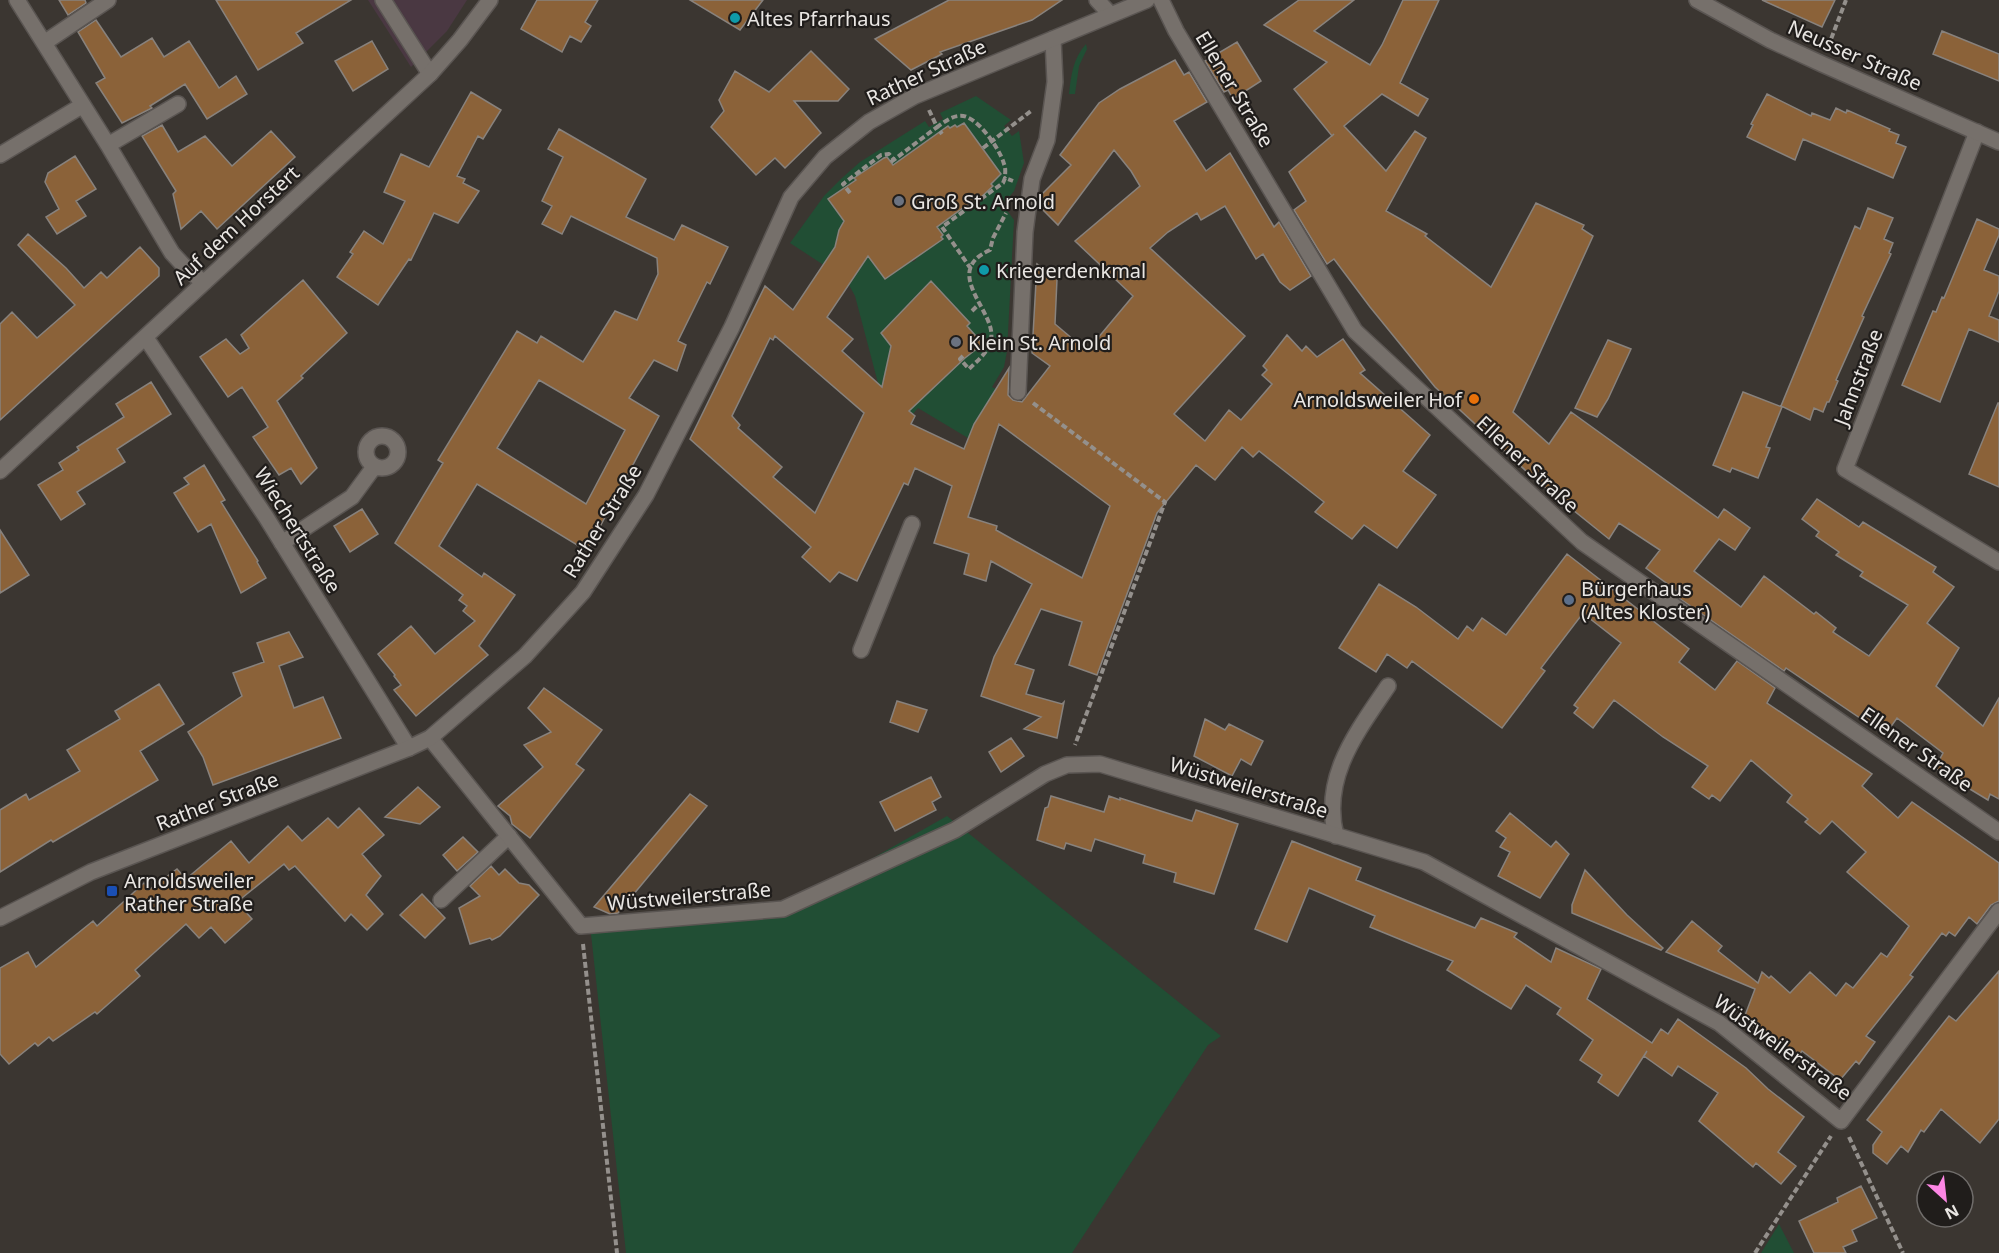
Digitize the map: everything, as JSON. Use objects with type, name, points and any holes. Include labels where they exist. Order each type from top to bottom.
[{"type":"street","points":[[17,0],[108,145],[172,253],[184,267],[204,283]]},
{"type":"street","points":[[44,44],[108,0]]},
{"type":"street","points":[[383,0],[430,74]]},
{"type":"street","name":"Auf dem Horstert","points":[[0,471],[430,74],[460,40],[490,0]]},
{"type":"street","points":[[1097,0],[1110,14]]},
{"type":"street","name":"Rather Straße","points":[[0,918],[91,873],[430,738],[525,656],[584,592],[646,495],[732,327],[791,197],[825,157],[869,122],[915,96],[1147,0]]},
{"type":"street","name":"Ellener Straße","points":[[1161,0],[1176,31],[1355,332],[1581,542],[1999,832]]},
{"type":"street","name":"Neusser Straße","points":[[1697,0],[1770,40],[1999,142]]},
{"type":"street","points":[[1018,392],[1025,232],[1032,179],[1047,140],[1055,82],[1053,39]]},
{"type":"street","points":[[108,145],[178,104]]},
{"type":"street","points":[[0,155],[83,105]]},
{"type":"street","name":"Jahnstraße","points":[[1977,132],[1845,470],[1999,562]]},
{"type":"street","name":"Wiechertstraße","points":[[146,338],[282,543],[409,748]]},
{"type":"street","points":[[282,543],[352,497],[374,467]]},
{"type":"street","points":[[861,650],[912,524]]},
{"type":"street","points":[[1336,836],[1332,820],[1333,792],[1344,754],[1388,686]]},
{"type":"street","name":"Wüstweilerstraße","points":[[430,738],[581,926],[783,909],[955,830],[1045,774],[1067,765],[1100,764],[1424,862],[1719,1023],[1841,1121],[1999,911]]},
{"type":"street","points":[[441,900],[509,836]]},
{"type":"path","points":[[1822,64],[1846,0]]},
{"type":"path","points":[[850,193],[843,184],[881,155],[889,154],[892,161],[937,127],[959,115],[969,117],[977,123],[1005,165],[1005,178],[995,189],[941,228],[971,270]]},
{"type":"path","points":[[932,117],[942,134]]},
{"type":"path","points":[[983,148],[1008,128]]},
{"type":"path","points":[[1005,178],[1031,189]]},
{"type":"path","points":[[963,356],[960,359],[969,369],[984,355],[991,339],[991,329],[971,287],[969,276],[977,259],[990,250],[1007,212]]},
{"type":"path","points":[[972,311],[979,304]]},
{"type":"path","points":[[1018,392],[1166,502],[1067,765]]},
{"type":"path","points":[[581,926],[618,1253]]},
{"type":"path","points":[[1755,1253],[1841,1121]]},
{"type":"path","points":[[1841,1121],[1903,1253]]},
{"type":"shaded area","points":[[368,0],[467,0],[447,31],[411,67]]},
{"type":"green space","points":[[1086,44],[1087,49],[1079,66],[1075,94],[1069,94],[1075,61]]},
{"type":"green space","points":[[976,96],[1011,120],[1004,126],[1012,136],[1019,131],[1024,163],[1014,191],[1003,205],[1014,220],[1007,351],[1004,367],[992,387],[996,389],[968,438],[918,408],[913,414],[878,383],[855,296],[843,274],[839,275],[790,243],[824,196],[860,162],[925,121],[929,127],[943,119],[940,113]],"holes":[[[963,123],[976,143],[979,142],[987,153],[984,155],[996,181],[991,184],[993,186],[991,188],[935,224],[943,235],[941,237],[943,240],[940,242],[938,240],[914,257],[916,260],[913,262],[911,260],[885,279],[866,253],[838,247],[838,234],[846,223],[829,199],[855,184],[854,177],[858,178],[882,161],[883,157],[895,168],[907,155],[948,126],[957,127]]]},
{"type":"green space","points":[[947,816],[1221,1036],[1208,1045],[1072,1253],[626,1253],[590,925],[783,909]]},
{"type":"green space","points":[[1779,1224],[1794,1253],[1761,1253]]},
{"type":"building","points":[[59,0],[85,0],[86,3],[68,15]]},
{"type":"building","points":[[216,0],[351,0],[296,33],[303,43],[258,70]]},
{"type":"building","points":[[537,0],[598,0],[585,22],[591,26],[581,42],[570,36],[562,52],[521,29]]},
{"type":"building","name":"Altes Pfarrhaus","points":[[690,0],[763,0],[740,30]]},
{"type":"building","points":[[949,0],[1062,0],[1032,20],[940,52],[942,54],[911,70],[875,39]]},
{"type":"building","points":[[1299,0],[1354,0],[1314,31],[1370,65],[1403,0],[1439,0],[1400,83],[1428,99],[1418,116],[1382,94],[1344,126],[1386,171],[1415,131],[1426,138],[1386,211],[1427,234],[1425,236],[1491,287],[1536,203],[1584,225],[1582,229],[1593,236],[1513,412],[1549,444],[1571,412],[1718,518],[1724,509],[1750,528],[1735,550],[1719,539],[1694,571],[1741,607],[1764,576],[1814,614],[1816,612],[1836,628],[1833,632],[1869,656],[1908,605],[1860,576],[1863,572],[1836,555],[1839,552],[1816,536],[1819,532],[1802,519],[1817,499],[1859,527],[1863,522],[1936,567],[1933,572],[1954,587],[1927,623],[1959,648],[1936,686],[1983,726],[1999,698],[1999,799],[1990,794],[1988,800],[1935,768],[1943,753],[1897,718],[1885,735],[1786,668],[1784,671],[1679,598],[1681,594],[1646,568],[1660,550],[1619,523],[1609,539],[1537,481],[1435,387],[1334,259],[1327,264],[1294,210],[1306,201],[1289,172],[1332,136],[1294,89],[1327,62],[1264,25]]},
{"type":"building","points":[[1762,0],[1835,0],[1822,27]]},
{"type":"building","points":[[96,20],[121,57],[152,38],[164,57],[189,41],[219,88],[236,76],[247,94],[207,119],[185,84],[150,106],[152,108],[122,123],[96,83],[105,78],[78,32]]},
{"type":"building","points":[[1942,31],[1999,54],[1999,81],[1933,54]]},
{"type":"building","points":[[372,41],[388,69],[353,91],[335,61]]},
{"type":"building","points":[[1237,42],[1261,81],[1233,99],[1228,90],[1224,92],[1205,61]]},
{"type":"building","points":[[811,51],[849,89],[838,101],[794,101],[821,133],[785,168],[775,158],[756,175],[711,127],[724,111],[719,100],[735,71],[769,92]]},
{"type":"building","points":[[1175,60],[1184,75],[1189,72],[1207,102],[1174,121],[1206,171],[1230,153],[1274,227],[1279,222],[1311,276],[1290,290],[1280,282],[1263,254],[1256,259],[1225,206],[1201,220],[1197,213],[1168,232],[1150,248],[1245,336],[1174,414],[1205,441],[1229,410],[1241,420],[1272,384],[1262,375],[1267,370],[1263,366],[1287,335],[1302,351],[1306,346],[1317,357],[1343,339],[1365,370],[1360,373],[1430,435],[1403,471],[1436,495],[1397,548],[1364,525],[1352,539],[1315,512],[1324,502],[1259,451],[1253,457],[1242,447],[1215,480],[1196,465],[1157,513],[1097,675],[1069,665],[1082,622],[1041,609],[1015,664],[1034,670],[1026,694],[1062,704],[1064,702],[1057,738],[1024,729],[1041,717],[981,696],[994,657],[1032,584],[991,561],[986,581],[964,574],[969,554],[934,543],[952,486],[915,468],[908,485],[904,483],[857,581],[839,572],[830,582],[802,557],[811,547],[690,439],[765,286],[793,310],[835,247],[844,221],[828,199],[884,158],[887,157],[893,165],[948,126],[957,127],[964,123],[1001,174],[991,184],[993,186],[977,201],[937,227],[943,239],[885,279],[868,256],[827,317],[853,339],[842,351],[882,387],[891,346],[881,333],[931,281],[970,323],[967,326],[983,344],[909,411],[915,416],[911,424],[964,449],[974,424],[1009,368],[1008,395],[1013,400],[1022,402],[1050,366],[1032,353],[1037,264],[1057,279],[1055,324],[1087,351],[1133,296],[1075,241],[1140,186],[1114,150],[1058,225],[1040,207],[1040,196],[1071,165],[1060,155],[1099,103],[1120,89]],"holes":[[[775,336],[864,413],[815,513],[773,477],[782,467],[738,428],[740,425],[732,416],[770,338],[773,340]],[[999,424],[1110,506],[1082,578],[996,530],[997,526],[968,517]]]},
{"type":"building","points":[[471,92],[501,110],[483,139],[478,136],[457,176],[465,179],[463,183],[479,191],[458,223],[434,213],[411,260],[409,259],[378,305],[337,277],[353,254],[350,252],[364,231],[383,244],[405,201],[384,192],[401,154],[429,167]]},
{"type":"building","points":[[1767,94],[1811,116],[1812,113],[1830,120],[1836,108],[1846,113],[1847,110],[1899,135],[1896,143],[1906,147],[1893,178],[1803,139],[1795,160],[1747,137],[1753,125],[1751,124]]},
{"type":"building","points":[[162,125],[178,152],[205,136],[232,166],[271,131],[295,157],[217,229],[201,211],[181,229],[173,194],[176,191],[142,136]]},
{"type":"building","points":[[559,129],[646,179],[626,217],[674,240],[682,225],[728,247],[710,284],[707,282],[678,341],[686,345],[677,371],[654,360],[629,398],[659,416],[587,551],[477,484],[439,546],[482,577],[484,573],[515,595],[479,646],[488,655],[416,716],[394,690],[401,685],[378,654],[411,626],[435,654],[475,621],[463,611],[467,606],[459,600],[463,595],[395,543],[443,463],[438,460],[517,331],[537,343],[541,336],[583,362],[615,311],[637,320],[658,274],[657,258],[571,216],[562,234],[542,224],[552,206],[542,201],[563,157],[548,149]],"holes":[[[539,380],[625,430],[586,504],[497,448]]]},
{"type":"building","points":[[75,156],[96,189],[76,201],[86,216],[57,234],[46,217],[59,209],[45,182],[48,173]]},
{"type":"building","points":[[1868,208],[1893,218],[1884,239],[1893,243],[1889,253],[1891,254],[1862,316],[1864,317],[1836,380],[1838,381],[1829,402],[1823,412],[1814,408],[1810,420],[1781,406],[1855,226],[1860,229]]},
{"type":"building","points":[[1977,219],[1999,229],[1999,235],[1984,270],[1999,276],[1999,291],[1989,316],[1999,320],[1999,342],[1969,329],[1940,402],[1902,385],[1933,311],[1936,312],[1942,297],[1944,298]]},
{"type":"building","points":[[28,234],[66,268],[84,288],[101,272],[107,278],[140,247],[159,268],[159,276],[0,420],[0,324],[12,312],[37,338],[75,305],[18,245]]},
{"type":"building","points":[[303,280],[347,333],[277,401],[317,468],[301,484],[291,468],[279,475],[253,437],[268,427],[242,387],[228,397],[200,357],[226,339],[240,354],[249,348],[241,335]]},
{"type":"building","points":[[1608,340],[1631,349],[1597,417],[1575,408]]},
{"type":"building","points":[[151,382],[171,414],[117,449],[125,462],[77,492],[85,504],[61,520],[38,485],[63,470],[59,463],[79,450],[77,447],[124,417],[116,404]]},
{"type":"building","points":[[1743,392],[1782,407],[1766,447],[1770,448],[1758,478],[1732,468],[1730,472],[1713,465]]},
{"type":"building","points":[[1999,403],[1999,487],[1969,474]]},
{"type":"building","points":[[204,465],[225,500],[221,502],[266,578],[241,593],[211,524],[198,532],[174,493],[189,484],[184,478]]},
{"type":"building","points":[[362,509],[378,534],[350,552],[334,526]]},
{"type":"building","points":[[0,530],[29,575],[0,593]]},
{"type":"building","points":[[1567,554],[1689,649],[1679,662],[1715,690],[1737,661],[1775,688],[1767,703],[1872,774],[1862,786],[1898,818],[1912,802],[1999,863],[1999,901],[1991,905],[1977,924],[1969,917],[1955,936],[1949,932],[1946,936],[1942,933],[1910,975],[1913,977],[1866,1036],[1875,1042],[1859,1064],[1856,1061],[1840,1080],[1802,1051],[1795,1060],[1744,1018],[1755,989],[1666,952],[1692,921],[1722,946],[1718,951],[1758,983],[1762,972],[1769,978],[1771,976],[1790,993],[1810,972],[1836,996],[1846,983],[1853,988],[1881,953],[1887,957],[1909,926],[1847,872],[1866,852],[1832,821],[1820,834],[1805,822],[1808,819],[1787,802],[1792,795],[1751,760],[1720,801],[1712,795],[1709,799],[1692,787],[1708,766],[1663,737],[1614,700],[1593,728],[1574,713],[1578,708],[1574,705],[1621,643],[1589,618],[1586,622],[1580,617],[1541,668],[1545,671],[1502,728],[1412,661],[1407,668],[1387,654],[1376,672],[1339,648],[1379,584],[1416,607],[1458,639],[1467,626],[1473,631],[1482,618],[1506,635]]},
{"type":"building","points":[[289,632],[303,657],[279,666],[294,708],[323,697],[341,738],[213,785],[203,757],[188,732],[242,696],[233,673],[264,662],[257,643]]},
{"type":"building","points":[[159,684],[184,724],[140,751],[158,780],[53,842],[51,840],[0,872],[0,810],[26,794],[29,800],[80,771],[67,750],[120,719],[115,711]]},
{"type":"building","points":[[544,688],[602,730],[576,764],[584,770],[530,838],[512,824],[510,816],[498,806],[543,767],[524,745],[551,732],[528,708]]},
{"type":"building","points":[[897,701],[927,710],[918,732],[890,722]]},
{"type":"building","points":[[1205,719],[1225,730],[1229,724],[1263,741],[1251,765],[1241,759],[1232,776],[1194,756]]},
{"type":"building","points":[[1011,738],[1024,756],[1001,772],[989,752]]},
{"type":"building","points":[[931,777],[941,797],[932,802],[936,810],[895,831],[880,802]]},
{"type":"building","points":[[418,787],[440,807],[420,824],[385,817]]},
{"type":"building","points":[[690,794],[707,806],[618,913],[610,914],[594,907]]},
{"type":"building","points":[[1051,796],[1104,812],[1109,796],[1192,821],[1196,810],[1238,824],[1214,894],[1174,882],[1176,873],[1143,863],[1145,855],[1095,839],[1091,851],[1066,843],[1064,849],[1037,840],[1045,808],[1048,807]]},
{"type":"building","points":[[359,808],[384,835],[362,854],[381,876],[366,895],[383,914],[367,930],[351,914],[345,921],[295,866],[289,870],[284,864],[237,902],[252,919],[225,943],[211,927],[199,938],[186,924],[135,970],[140,976],[97,1014],[95,1012],[53,1041],[49,1037],[38,1046],[35,1043],[9,1064],[0,1054],[0,968],[28,952],[36,967],[93,921],[97,926],[144,883],[150,889],[177,869],[186,879],[231,841],[249,863],[288,826],[302,841],[328,818],[338,828]]},
{"type":"building","points":[[1510,813],[1551,847],[1556,841],[1569,854],[1540,898],[1498,876],[1510,852],[1500,847],[1506,838],[1496,831]]},
{"type":"building","points":[[463,837],[478,852],[457,871],[443,855]]},
{"type":"building","points":[[1292,841],[1361,868],[1356,880],[1475,928],[1481,918],[1517,933],[1514,937],[1551,962],[1556,948],[1601,969],[1587,999],[1652,1043],[1661,1029],[1668,1034],[1678,1019],[1746,1068],[1768,1089],[1804,1117],[1778,1152],[1796,1166],[1781,1184],[1756,1163],[1753,1167],[1699,1121],[1718,1093],[1678,1066],[1672,1076],[1644,1056],[1647,1051],[1618,1096],[1598,1082],[1602,1075],[1580,1060],[1593,1040],[1557,1014],[1561,1008],[1526,985],[1511,1009],[1447,970],[1453,961],[1370,927],[1375,916],[1309,888],[1287,942],[1255,929]]},
{"type":"building","points":[[491,866],[499,875],[505,869],[519,883],[529,885],[539,895],[500,936],[492,940],[490,938],[470,944],[459,908],[480,896],[470,886]]},
{"type":"building","points":[[1585,870],[1627,915],[1663,948],[1661,950],[1572,913],[1572,905]]},
{"type":"building","points":[[422,894],[445,918],[425,938],[400,915]]},
{"type":"building","points":[[1999,971],[1999,1119],[1980,1143],[1941,1109],[1924,1132],[1921,1130],[1908,1152],[1901,1146],[1887,1164],[1873,1153],[1873,1145],[1882,1132],[1867,1120],[1949,1016],[1956,1021]]},
{"type":"building","points":[[1861,1186],[1877,1218],[1852,1230],[1857,1241],[1843,1247],[1846,1253],[1814,1253],[1799,1221],[1838,1202],[1837,1198]]},
{"type":"place","name":"Altes Pfarrhaus","points":[[735,18]]},
{"type":"place","name":"Groß St. Arnold","points":[[899,201]]},
{"type":"place","name":"Kriegerdenkmal","points":[[984,270]]},
{"type":"place","name":"Klein St. Arnold","points":[[956,342]]},
{"type":"place","name":"Arnoldsweiler Hof","points":[[1474,399]]},
{"type":"place","name":"Bürgerhaus (Altes Kloster)","points":[[1569,600]]},
{"type":"place","name":"Arnoldsweiler Rather Straße","points":[[112,891]]}]
